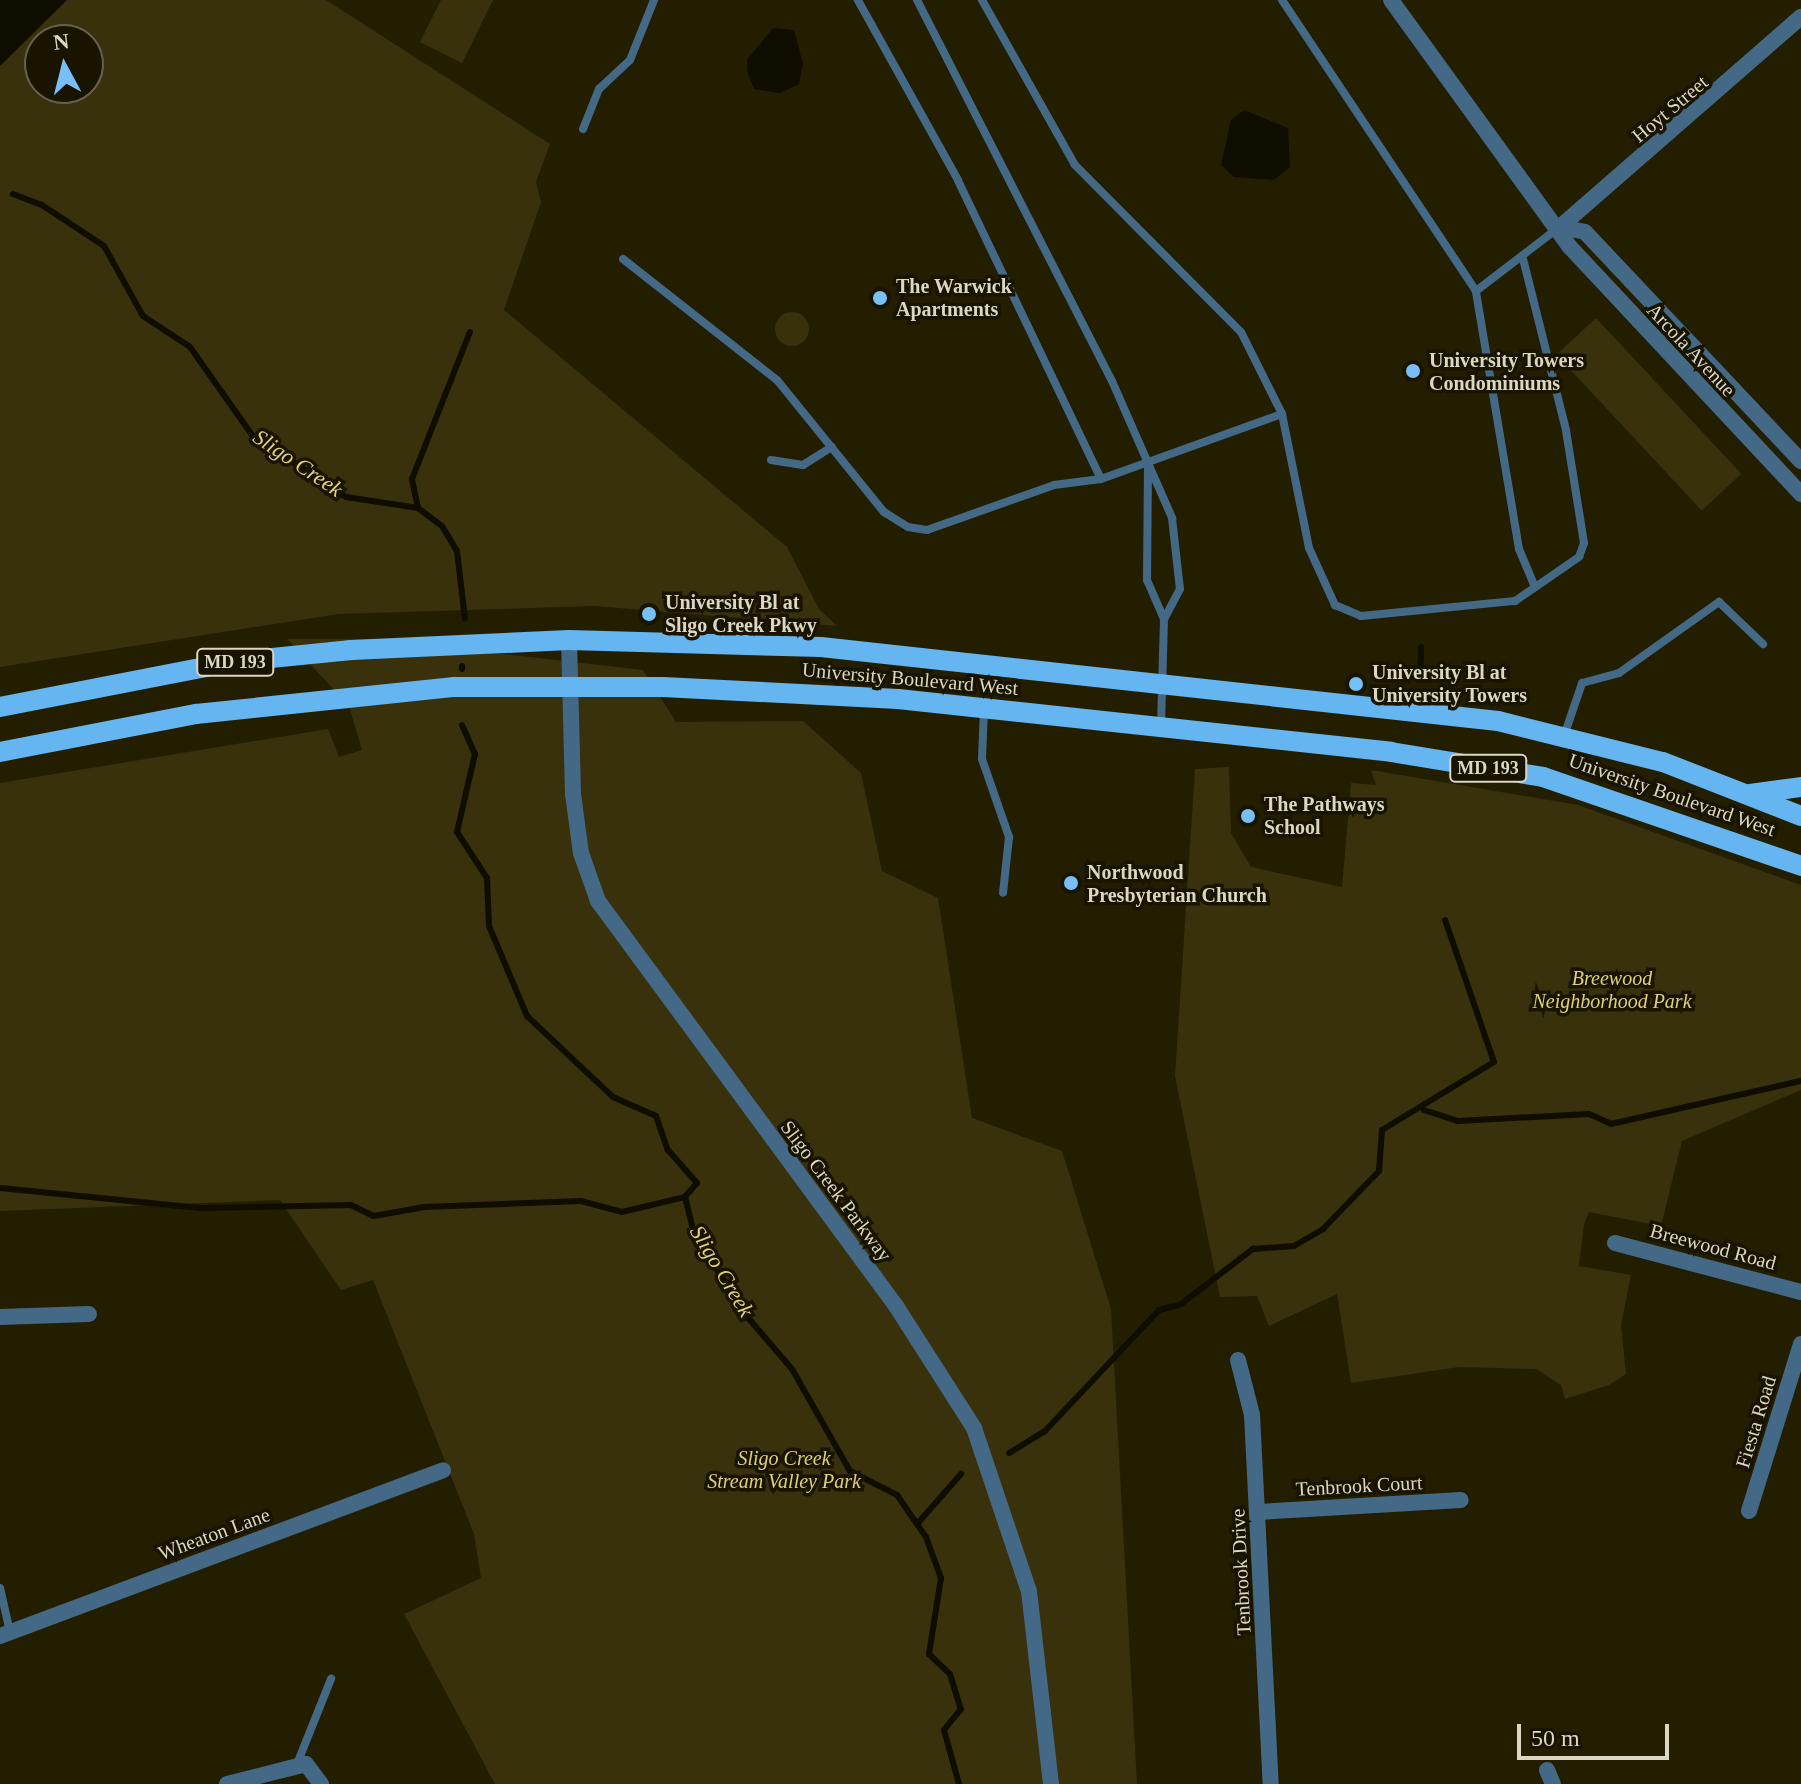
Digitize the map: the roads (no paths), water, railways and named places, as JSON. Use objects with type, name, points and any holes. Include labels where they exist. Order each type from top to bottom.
[{"type":"main road","name":"University Boulevard West","points":[[0,707],[231,662],[569,640],[821,647],[1160,681],[1498,721],[1663,762],[1801,816]]},
{"type":"main road","name":"University Boulevard West","points":[[0,752],[328,696],[571,686],[984,708],[1543,777],[1801,866]]},
{"type":"main road","points":[[1747,795],[1801,787]]},
{"type":"street","name":"Arcola Avenue","points":[[1391,0],[1560,227],[1569,246],[1801,494]]},
{"type":"street","name":"Hoyt Street","points":[[1560,227],[1801,17]]},
{"type":"street","name":"Arcola Avenue","points":[[1560,227],[1585,232],[1801,461]]},
{"type":"street","name":"Sligo Creek Parkway","points":[[569,640],[573,794],[581,853],[598,901],[896,1306],[974,1428],[1029,1591],[1051,1784]]},
{"type":"street","name":"Breewood Road","points":[[1615,1243],[1801,1292]]},
{"type":"street","points":[[0,1317],[89,1314]]},
{"type":"street","name":"Fiesta Road","points":[[1749,1511],[1801,1344]]},
{"type":"street","name":"Tenbrook Drive","points":[[1238,1360],[1252,1415],[1271,1784]]},
{"type":"street","name":"Wheaton Lane","points":[[5,1634],[443,1470]]},
{"type":"street","name":"Tenbrook Court","points":[[1258,1512],[1461,1500]]},
{"type":"street","points":[[227,1784],[302,1764],[321,1784]]},
{"type":"lane","points":[[583,129],[599,89],[630,60],[654,0]]},
{"type":"lane","points":[[858,0],[965,192],[1101,479]]},
{"type":"lane","points":[[917,0],[1015,184],[1148,462],[1176,532],[1180,589],[1164,619],[1161,728]]},
{"type":"lane","points":[[982,0],[1060,146],[1241,332],[1282,414],[1309,548],[1335,605],[1361,616],[1437,614],[1515,601],[1579,557],[1584,543],[1566,430],[1523,259]]},
{"type":"lane","points":[[1282,0],[1476,291],[1519,549],[1535,587]]},
{"type":"lane","points":[[1476,291],[1523,259],[1560,227]]},
{"type":"lane","points":[[623,259],[777,380],[884,512],[927,530],[1054,485],[1101,479],[1282,414]]},
{"type":"lane","points":[[771,460],[803,465],[832,447]]},
{"type":"lane","points":[[1148,462],[1147,580],[1164,619]]},
{"type":"lane","points":[[1564,737],[1582,683],[1619,673],[1719,602],[1763,644]]},
{"type":"lane","points":[[984,708],[982,759],[1009,837],[1003,893]]},
{"type":"lane","points":[[0,1588],[5,1634]]},
{"type":"lane","points":[[302,1764],[331,1679]]},
{"type":"waterway","name":"Sligo Creek","points":[[13,194],[42,205],[104,246],[143,316],[190,347],[252,435],[346,497],[418,508],[442,526],[457,551],[465,619]]},
{"type":"waterway","points":[[418,508],[412,479],[470,332]]},
{"type":"waterway","points":[[1420,679],[1421,647]]},
{"type":"waterway","name":"Sligo Creek","points":[[462,725],[475,754],[457,832],[487,878],[489,926],[527,1016],[613,1097],[656,1116],[668,1150],[697,1183],[685,1197],[694,1233],[744,1313],[792,1369],[850,1471],[897,1495],[926,1537],[941,1578],[929,1654],[950,1674],[961,1709],[944,1730],[959,1784]]},
{"type":"waterway","points":[[1009,1453],[1045,1431],[1159,1310],[1181,1304],[1253,1249],[1294,1246],[1323,1229],[1379,1171],[1382,1130],[1494,1062],[1445,920]]},
{"type":"waterway","points":[[1424,1110],[1458,1121],[1589,1114],[1611,1124],[1801,1081]]},
{"type":"waterway","points":[[0,1188],[200,1208],[351,1205],[374,1216],[424,1207],[581,1201],[622,1212],[685,1197]]},
{"type":"waterway","points":[[917,1524],[961,1474]]},
{"type":"place","name":"The Warwick Apartments","points":[[880,298]]},
{"type":"place","name":"University Towers Condominiums","points":[[1413,371]]},
{"type":"place","name":"University Bl at Sligo Creek Pkwy","points":[[649,614]]},
{"type":"place","name":"University Bl at University Towers","points":[[1356,684]]},
{"type":"place","name":"The Pathways School","points":[[1248,816]]},
{"type":"place","name":"Northwood Presbyterian Church","points":[[1071,883]]},
{"type":"park label","name":"Breewood Neighborhood Park","points":[[1612,990]]},
{"type":"park label","name":"Sligo Creek Stream Valley Park","points":[[784,1470]]}]
